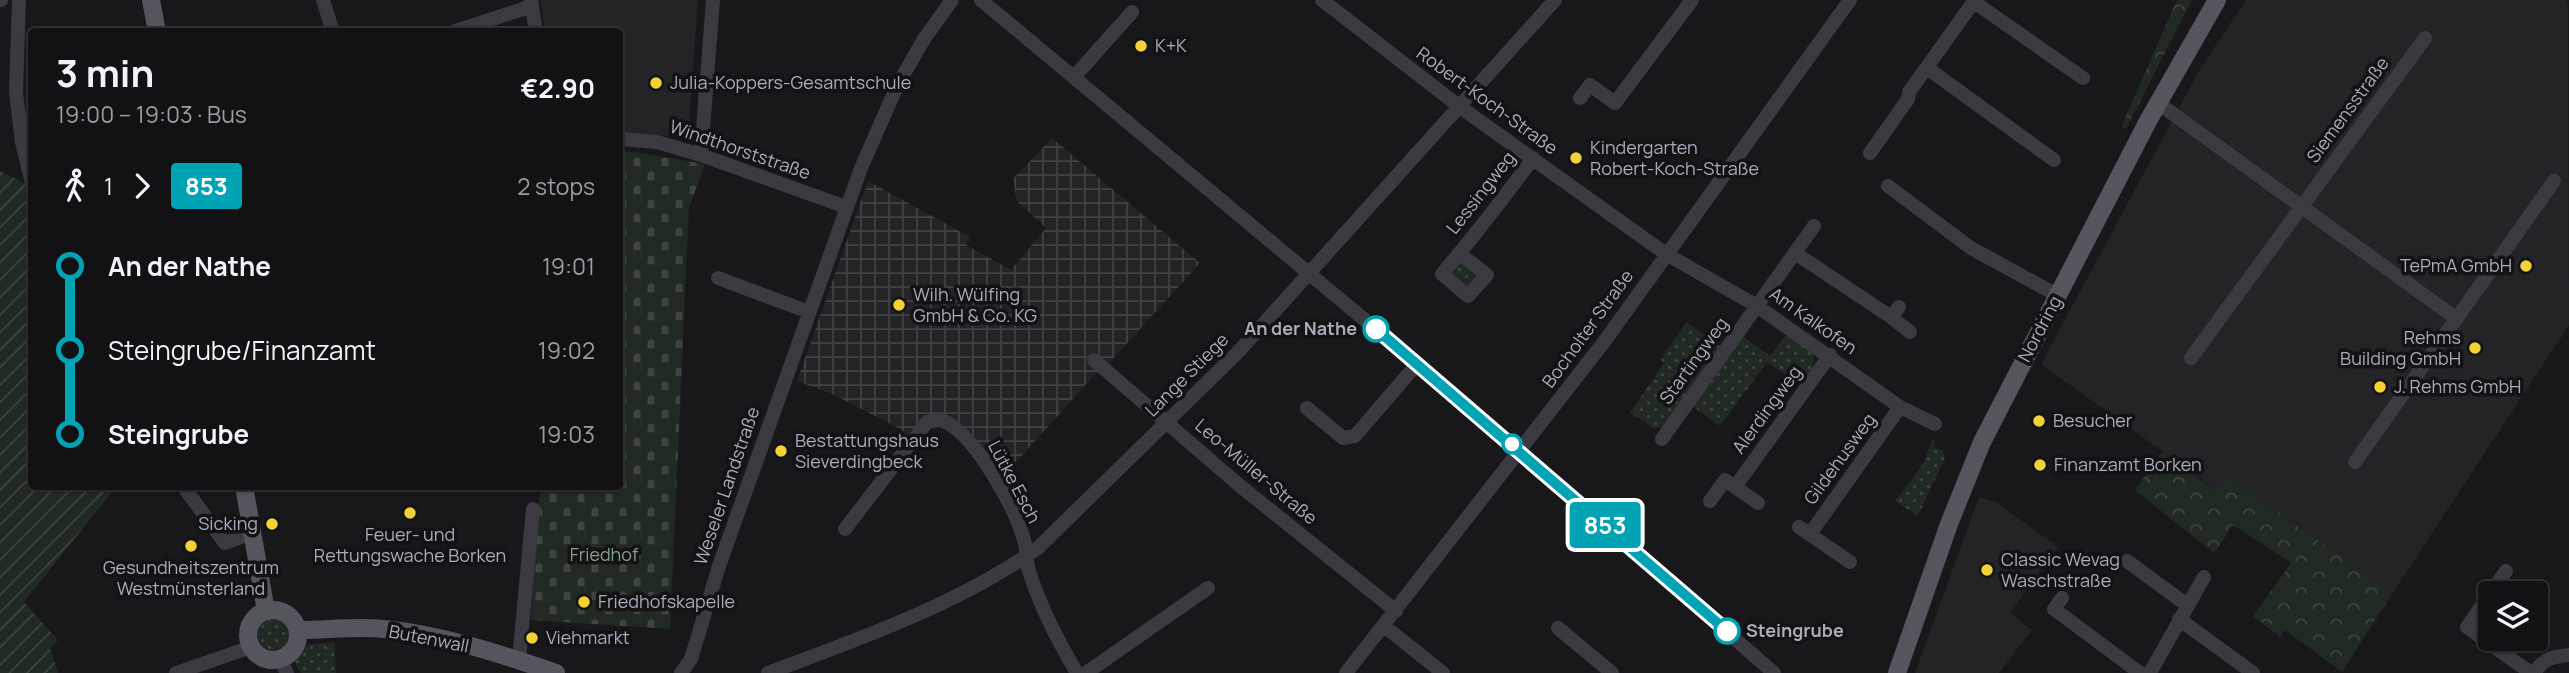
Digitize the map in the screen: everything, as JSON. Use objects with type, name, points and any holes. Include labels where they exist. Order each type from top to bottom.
[{"type":"main road","points":[[151,0],[156,28]]},
{"type":"main road","name":"Nordring","points":[[1897,673],[1982,442],[2158,103],[2217,0]]},
{"type":"main road","points":[[245,490],[266,611]]},
{"type":"main road","points":[[273,609],[292,617],[298,630],[299,637],[284,666],[264,658],[251,647],[248,639],[252,621],[273,609]]},
{"type":"main road","name":"Butenwall","points":[[298,630],[385,629],[455,642],[556,673]]},
{"type":"street","points":[[19,0],[16,92],[28,167]]},
{"type":"street","points":[[323,0],[332,28]]},
{"type":"street","points":[[701,155],[713,0]]},
{"type":"street","name":"Weseler Landstraße","points":[[681,673],[691,659],[718,570],[861,168],[898,84],[923,38],[952,0]]},
{"type":"street","points":[[981,0],[1520,451],[1774,673]]},
{"type":"street","name":"Robert-Koch-Straße","points":[[1322,0],[1460,107],[1666,254]]},
{"type":"street","name":"Lange Stiege","points":[[768,673],[966,591],[1038,548],[1239,351],[1555,0]]},
{"type":"street","points":[[1580,98],[1590,85],[1615,103],[1688,5],[1673,0]]},
{"type":"street","name":"Bocholter Straße","points":[[1346,673],[1604,342],[1850,0]]},
{"type":"street","points":[[1870,153],[1908,99],[1909,92],[1974,1],[2083,78]]},
{"type":"street","points":[[464,28],[532,3],[535,28]]},
{"type":"street","points":[[1074,77],[1132,12]]},
{"type":"street","name":"Siemensstraße","points":[[2191,358],[2425,38]]},
{"type":"street","points":[[1927,68],[2054,160]]},
{"type":"street","points":[[2158,103],[2458,319]]},
{"type":"street","name":"Windthorststraße","points":[[623,139],[657,142],[701,155],[846,207]]},
{"type":"street","name":"Lessingweg","points":[[1460,253],[1533,158]]},
{"type":"street","points":[[2355,462],[2554,181]]},
{"type":"street","points":[[1888,186],[1971,248],[2057,295]]},
{"type":"street","name":"Startingweg","points":[[1663,440],[1814,226]]},
{"type":"street","points":[[1796,253],[1895,312],[1910,331]]},
{"type":"street","name":"Am Kalkofen","points":[[1666,254],[1757,306],[1900,407],[1935,424]]},
{"type":"street","points":[[718,278],[809,312]]},
{"type":"street","name":"Alerdingweg","points":[[1710,501],[1725,480],[1735,487],[1830,355]]},
{"type":"street","name":"Leo-Müller-Straße","points":[[1094,360],[1239,485],[1396,611]]},
{"type":"street","points":[[1307,408],[1343,438],[1355,436],[1417,364]]},
{"type":"street","name":"Gildehusweg","points":[[1850,562],[1804,531],[1900,407]]},
{"type":"street","name":"Lütke Esch","points":[[845,529],[927,422],[947,422],[971,443],[984,459],[1007,501],[1024,543],[1029,570],[1053,630],[1077,673]]},
{"type":"street","points":[[1735,487],[1758,503]]},
{"type":"street","points":[[186,490],[225,543],[252,533]]},
{"type":"street","points":[[519,660],[533,509]]},
{"type":"street","points":[[2127,561],[2187,605]]},
{"type":"street","points":[[2499,581],[2506,571]]},
{"type":"street","points":[[2150,673],[2204,577]]},
{"type":"street","points":[[1086,673],[1208,588]]},
{"type":"street","points":[[2062,598],[2054,609],[2140,673]]},
{"type":"street","points":[[2478,611],[2467,627],[2478,635]]},
{"type":"street","points":[[2179,619],[2253,673]]},
{"type":"street","points":[[1384,626],[1443,673]]},
{"type":"street","points":[[1558,628],[1612,673]]},
{"type":"street","points":[[176,673],[251,647]]},
{"type":"street","points":[[2501,651],[2533,673],[2549,657],[2569,655]]},
{"type":"shaded area","name":"Julia-Koppers-Gesamtschule","points":[[540,0],[698,0],[688,137],[623,134],[623,28],[545,28]]},
{"type":"shaded area","points":[[2246,0],[2566,0],[2568,3],[2569,325],[2392,594],[2227,475],[2216,490],[2041,364],[2199,71]]},
{"type":"shaded area","points":[[1052,138],[1200,263],[1000,480],[951,418],[907,438],[902,430],[830,393],[797,381],[868,181],[970,237],[966,245],[1011,270],[1046,228],[1017,201],[1013,179]]},
{"type":"shaded area","points":[[1979,497],[1996,502],[2058,547],[2010,613],[2032,630],[1999,673],[1915,673]]},
{"type":"green space","points":[[2177,0],[2192,0],[2126,129],[2121,127]]},
{"type":"green space","name":"Friedhof","points":[[623,152],[705,164],[689,208],[670,629],[531,620],[535,527],[541,490],[623,490]]},
{"type":"green space","points":[[0,171],[28,185],[28,490],[114,490],[24,602],[58,640],[50,648],[58,673],[0,673]]},
{"type":"green space","points":[[1461,259],[1481,276],[1468,290],[1449,274]]},
{"type":"green space","points":[[1687,322],[1721,347],[1663,427],[1655,429],[1630,413],[1664,363],[1660,359]]},
{"type":"green space","points":[[1787,334],[1813,354],[1812,366],[1800,385],[1767,362],[1720,426],[1692,406],[1742,336],[1770,356]]},
{"type":"green space","points":[[1932,440],[1935,441],[1934,447],[1943,451],[1945,458],[1918,516],[1895,501],[1924,463]]},
{"type":"green space","points":[[2162,452],[2215,490],[2227,475],[2392,594],[2342,672],[2285,630],[2280,637],[2253,616],[2291,563],[2233,525],[2214,553],[2135,490]]},
{"type":"green space","points":[[274,617],[287,622],[292,635],[287,648],[274,653],[261,648],[256,635],[261,622]]},
{"type":"green space","points":[[335,642],[336,673],[301,673],[294,661],[306,645]]},
{"type":"bus line","name":"853","points":[[1376,329],[1727,631]]},
{"type":"place","name":"K+K","points":[[1141,46]]},
{"type":"place","name":"Julia-Koppers-Gesamtschule","points":[[656,83]]},
{"type":"place","name":"Kindergarten Robert-Koch-Straße","points":[[1576,158]]},
{"type":"place","name":"TePmA GmbH","points":[[2526,266]]},
{"type":"place","name":"Wilh. Wülfing GmbH & Co. KG","points":[[899,305]]},
{"type":"place","name":"An der Nathe","points":[[1376,329]]},
{"type":"place","name":"Rehms Building GmbH","points":[[2475,348]]},
{"type":"place","name":"J. Rehms GmbH","points":[[2380,387]]},
{"type":"place","name":"Besucher","points":[[2039,421]]},
{"type":"place","name":"Bestattungshaus Sieverdingbeck","points":[[781,451]]},
{"type":"place","name":"Finanzamt Borken","points":[[2040,465]]},
{"type":"place","name":"Feuer- und Rettungswache Borken","points":[[410,513]]},
{"type":"place","name":"Sicking","points":[[272,524]]},
{"type":"place","name":"Gesundheitszentrum Westmünsterland","points":[[191,546]]},
{"type":"place","name":"Classic Wevag Waschstraße","points":[[1987,570]]},
{"type":"place","name":"Friedhofskapelle","points":[[584,602]]},
{"type":"place","name":"Steingrube","points":[[1727,631]]},
{"type":"place","name":"Viehmarkt","points":[[532,638]]}]
